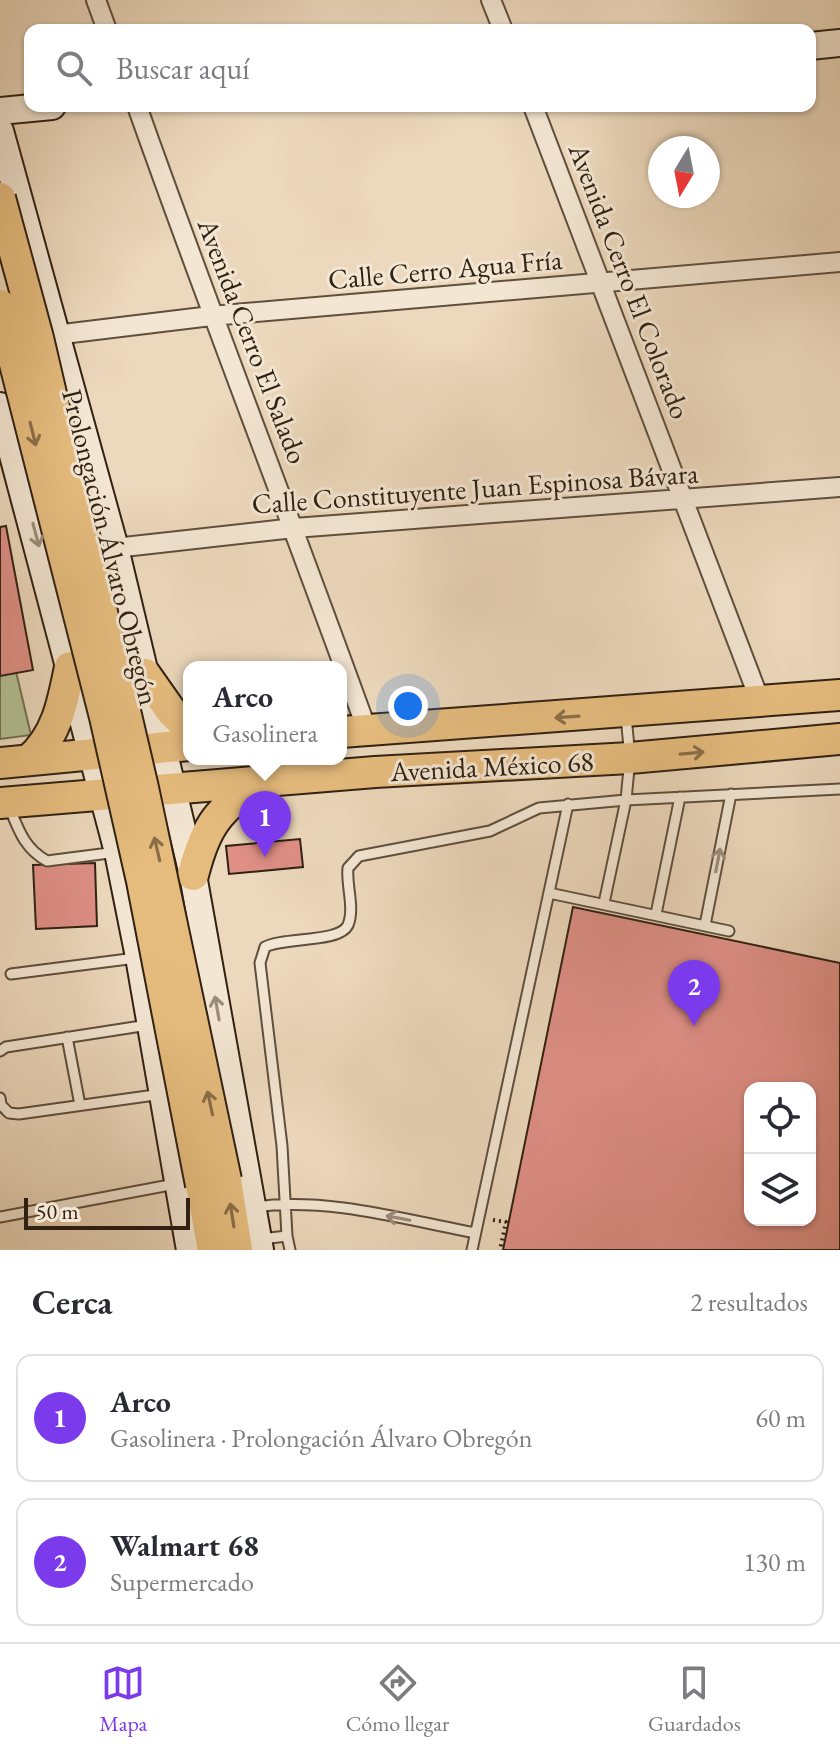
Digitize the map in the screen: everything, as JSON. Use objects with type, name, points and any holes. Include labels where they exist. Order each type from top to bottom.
[{"type":"main road","points":[[816,45],[840,43]]},
{"type":"main road","points":[[0,111],[24,109]]},
{"type":"main road","name":"Prolongación Álvaro Obregón","points":[[0,131],[115,548],[145,674],[176,746],[172,787],[193,875],[253,1207],[252,1247]]},
{"type":"main road","name":"Prolongación Álvaro Obregón","points":[[0,198],[38,338],[140,773],[213,1250]]},
{"type":"main road","name":"Prolongación Álvaro Obregón","points":[[0,305],[105,717],[142,881],[202,1183],[188,1250]]},
{"type":"main road","name":"Prolongación Álvaro Obregón","points":[[0,406],[118,852],[163,1093],[202,1183],[252,1247]]},
{"type":"main road","points":[[14,762],[45,745],[52,733],[70,667]]},
{"type":"main road","points":[[145,674],[183,723]]},
{"type":"main road","name":"Avenida México 68","points":[[354,731],[840,695]]},
{"type":"main road","name":"Avenida México 68","points":[[4,802],[260,780],[630,758],[840,739]]},
{"type":"main road","points":[[14,762],[176,746]]},
{"type":"main road","points":[[193,875],[210,825],[260,780]]},
{"type":"street","points":[[96,0],[105,24]]},
{"type":"street","points":[[491,0],[501,24]]},
{"type":"street","name":"Avenida Cerro El Salado","points":[[139,112],[211,316],[294,528],[333,661]]},
{"type":"street","name":"Avenida Cerro El Colorado","points":[[535,112],[760,701]]},
{"type":"street","name":"Calle Cerro Agua Fría","points":[[55,335],[211,316],[840,262]]},
{"type":"street","name":"Calle Constituyente Juan Espinosa Bávara","points":[[115,548],[294,528],[840,487]]},
{"type":"street","name":"Avenida Cerro El Salado","points":[[347,707],[354,731]]},
{"type":"lane","points":[[604,903],[626,800],[630,758],[626,713]]},
{"type":"lane","points":[[290,1250],[272,1053],[260,963],[265,947],[278,942],[337,934],[345,929],[349,920],[347,872],[359,856],[490,831],[523,813],[568,804],[840,789]]},
{"type":"lane","points":[[705,925],[731,794]]},
{"type":"lane","points":[[656,914],[680,797]]},
{"type":"lane","points":[[4,802],[20,836],[36,855],[47,861],[118,852]]},
{"type":"lane","points":[[472,1250],[568,804]]},
{"type":"lane","points":[[549,893],[729,931]]},
{"type":"lane","points":[[11,974],[139,957]]},
{"type":"lane","points":[[0,1051],[6,1047],[151,1025]]},
{"type":"lane","points":[[67,1037],[80,1105]]},
{"type":"lane","points":[[0,1098],[1,1105],[9,1113],[163,1093]]},
{"type":"lane","points":[[0,1217],[202,1183]]},
{"type":"lane","points":[[253,1207],[286,1203],[328,1205],[475,1233]]},
{"type":"lane","points":[[252,1247],[287,1236]]},
{"type":"path","points":[[478,1217],[506,1222],[500,1250]]},
{"type":"green space","points":[[0,604],[31,735],[0,739]]},
{"type":"building","points":[[6,526],[33,670],[0,676],[0,527]]},
{"type":"building","points":[[300,839],[303,867],[229,874],[226,846]]},
{"type":"building","points":[[95,863],[97,926],[36,929],[33,865]]},
{"type":"building","points":[[573,907],[840,963],[840,1250],[503,1250]]},
{"type":"place","name":"Arco","points":[[265,857]]},
{"type":"place","name":"Walmart 68","points":[[694,1026]]}]
